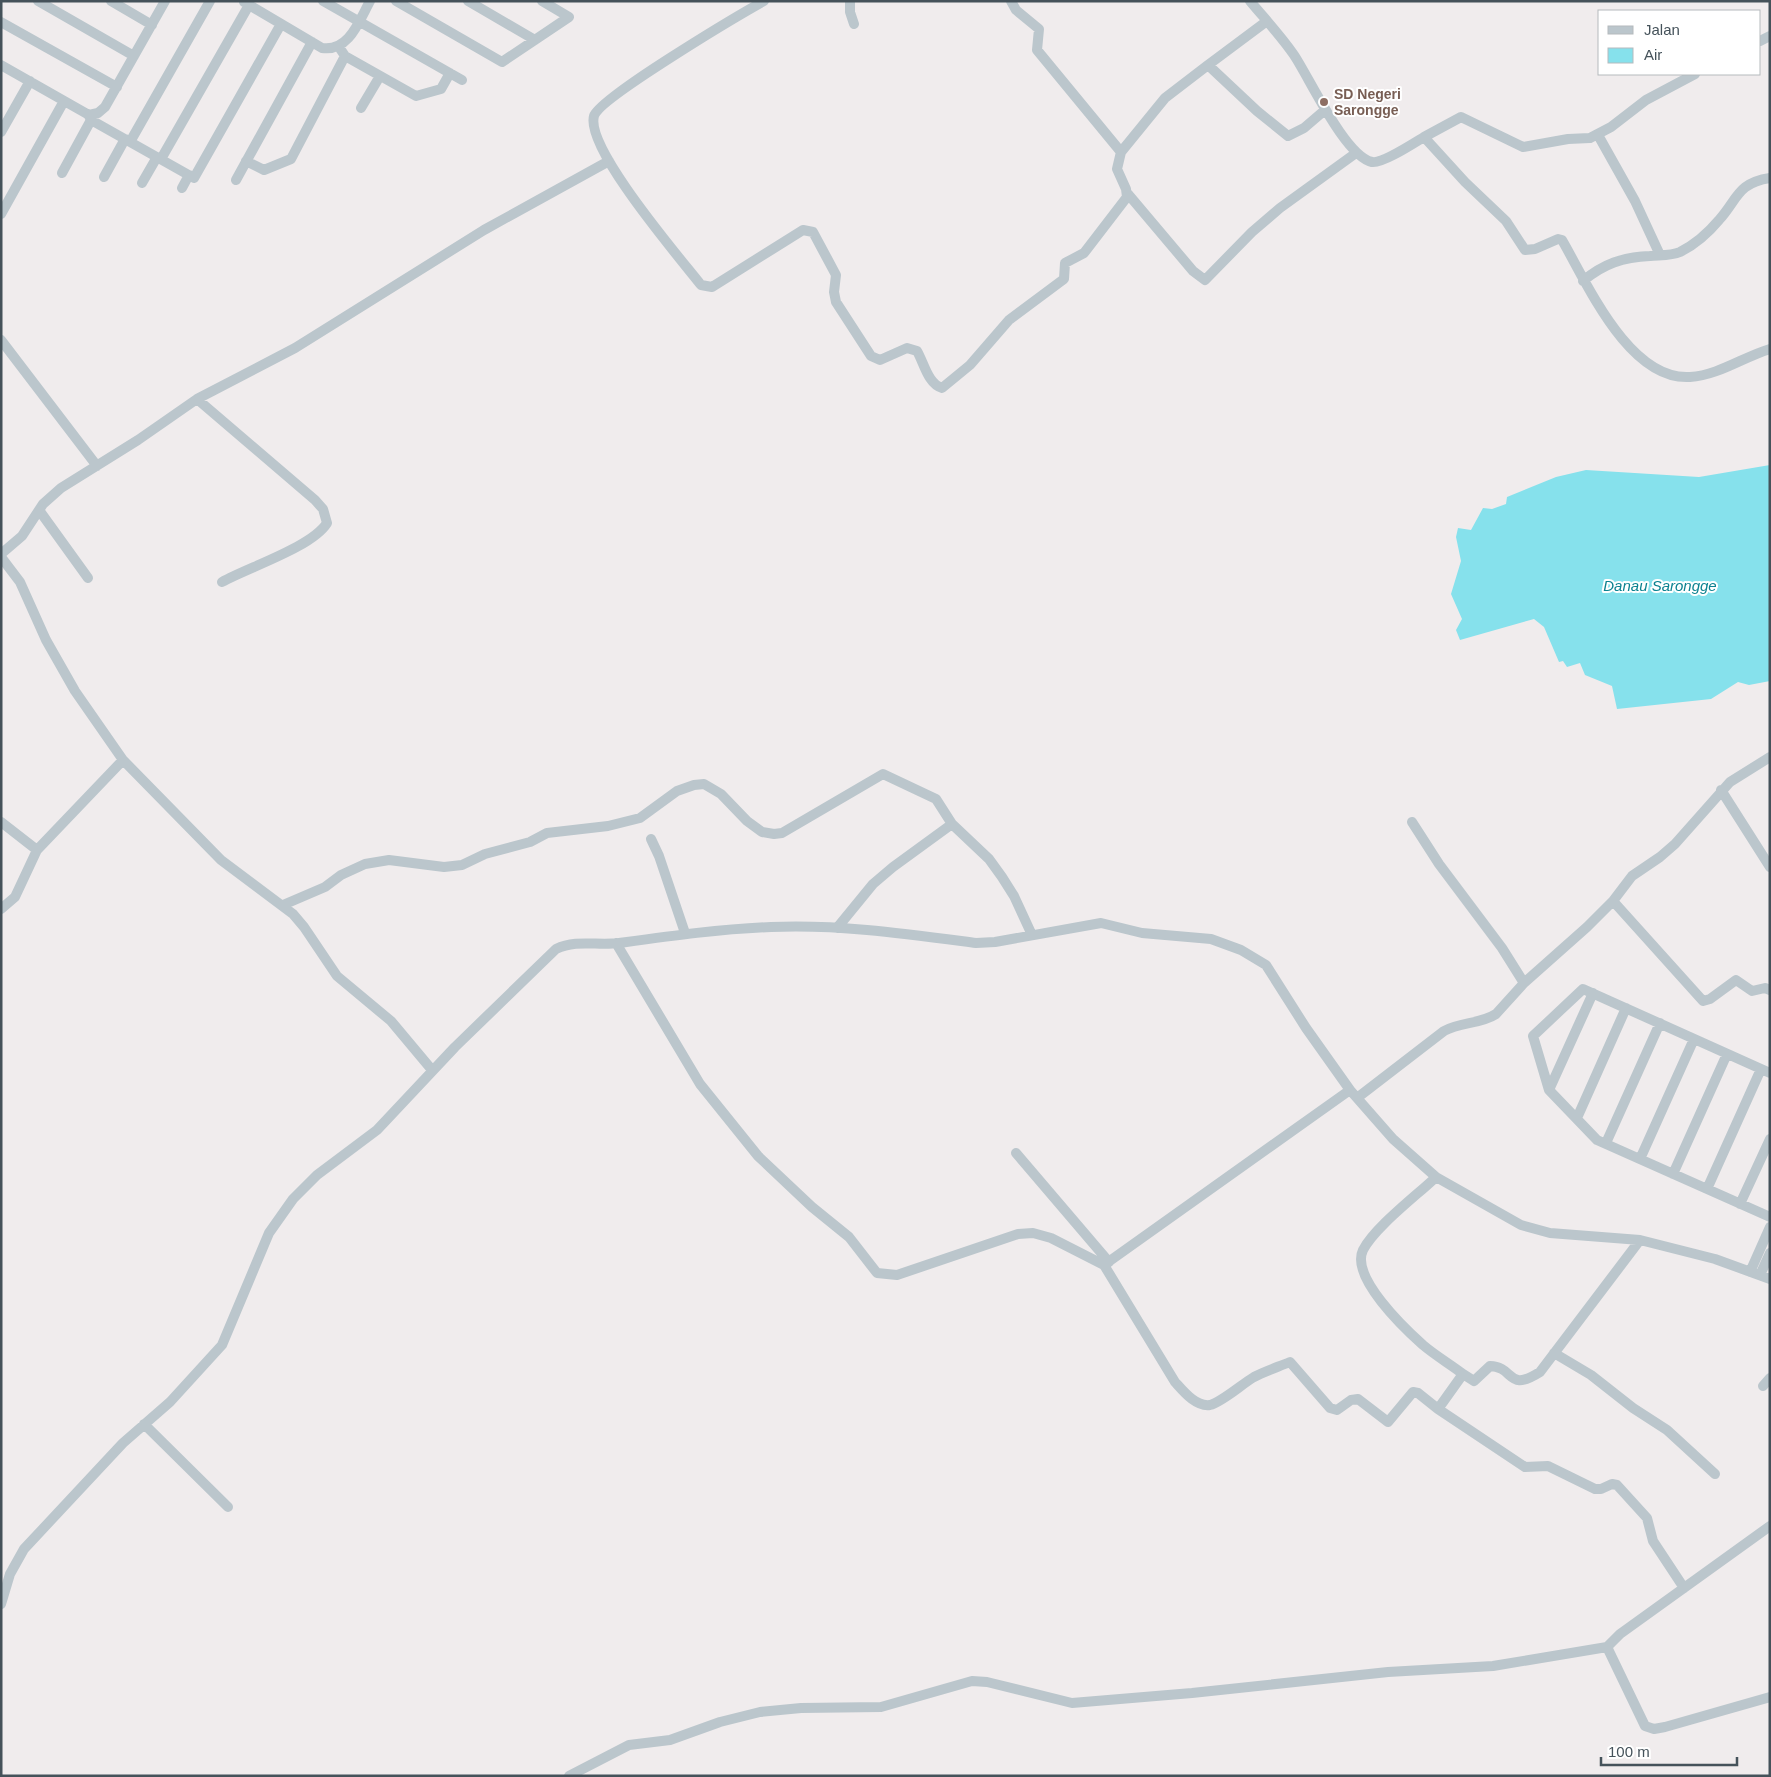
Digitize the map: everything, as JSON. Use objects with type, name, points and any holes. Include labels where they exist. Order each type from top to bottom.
[{"type":"street","points":[[111,1],[152,25]]},
{"type":"street","points":[[62,173],[90,118],[105,107],[165,1]]},
{"type":"street","points":[[104,177],[128,141],[210,1]]},
{"type":"street","points":[[323,1],[462,80]]},
{"type":"street","points":[[142,183],[159,158],[246,3],[322,48],[331,49],[339,47],[350,38],[370,1]]},
{"type":"street","points":[[396,1],[502,62],[569,17],[542,1]]},
{"type":"street","points":[[468,1],[535,40]]},
{"type":"street","points":[[764,1],[703,36],[629,86],[598,110],[594,122],[609,161],[628,194],[701,285],[712,287],[803,230],[813,232],[836,275],[834,292],[836,302],[871,356],[880,360],[907,348],[917,351],[935,385],[942,388],[970,365],[1009,320],[1064,279],[1065,263],[1084,253],[1128,194]]},
{"type":"street","points":[[850,1],[850,12],[854,24]]},
{"type":"street","points":[[1012,1],[1016,10],[1039,29],[1038,50],[1121,152]]},
{"type":"street","points":[[1250,1],[1295,57],[1325,110],[1356,153],[1368,160],[1378,162],[1461,117],[1523,147],[1568,139],[1590,138],[1598,135],[1646,100],[1694,75]]},
{"type":"street","points":[[45,3],[134,56]]},
{"type":"street","points":[[1267,21],[1165,98],[1121,152],[1117,169],[1128,194],[1193,271],[1205,280],[1280,208],[1356,153]]},
{"type":"street","points":[[1,22],[117,87]]},
{"type":"street","points":[[1,65],[194,178],[281,24]]},
{"type":"street","points":[[236,180],[312,42]]},
{"type":"street","points":[[339,47],[345,56],[416,96],[441,89],[450,73]]},
{"type":"street","points":[[246,161],[264,170],[291,159],[345,56]]},
{"type":"street","points":[[1208,65],[1257,111],[1288,136],[1304,128],[1325,110]]},
{"type":"street","points":[[361,108],[380,76]]},
{"type":"street","points":[[1,132],[30,81]]},
{"type":"street","points":[[1,214],[64,101]]},
{"type":"street","points":[[1598,135],[1634,201],[1660,255]]},
{"type":"street","points":[[1424,137],[1465,182],[1506,221],[1526,250],[1535,249],[1558,239],[1562,240],[1583,281],[1616,331],[1637,354],[1670,374],[1681,377],[1700,376],[1732,366],[1770,349]]},
{"type":"street","points":[[432,1070],[392,1021],[337,976],[304,927],[283,905],[221,860],[123,760],[75,691],[46,640],[20,582],[1,555],[22,536],[39,510],[61,488],[197,399],[295,348],[484,230],[609,161]]},
{"type":"street","points":[[182,188],[189,175]]},
{"type":"street","points":[[1583,281],[1595,271],[1614,261],[1628,257],[1679,253],[1720,220],[1738,192],[1754,180],[1770,178]]},
{"type":"street","points":[[1,340],[97,466]]},
{"type":"street","points":[[197,399],[291,477],[315,500],[323,509],[326,523],[322,531],[302,545],[222,582]]},
{"type":"street","points":[[39,510],[88,578]]},
{"type":"street","points":[[1107,1264],[1444,1031],[1453,1026],[1491,1018],[1524,983],[1574,940],[1613,901],[1632,876],[1660,858],[1675,844],[1730,782],[1770,757]]},
{"type":"street","points":[[1,909],[15,897],[37,850],[123,760]]},
{"type":"street","points":[[283,905],[325,887],[341,875],[365,864],[389,860],[444,867],[462,865],[485,854],[530,842],[547,833],[613,826],[640,818],[677,791],[704,784],[721,794],[762,832],[782,833],[882,774],[931,796],[952,824],[989,860],[1002,877],[1014,896],[1032,935]]},
{"type":"street","points":[[1722,790],[1770,868]]},
{"type":"street","points":[[1,822],[37,850]]},
{"type":"street","points":[[1412,822],[1439,864],[1502,948],[1524,983]]},
{"type":"street","points":[[837,928],[873,884],[893,866],[952,824]]},
{"type":"street","points":[[651,839],[659,856],[685,933]]},
{"type":"street","points":[[1613,901],[1703,1001],[1710,999],[1736,980],[1752,990],[1766,988],[1770,990]]},
{"type":"street","points":[[1,1604],[10,1574],[24,1549],[123,1443],[170,1402],[222,1345],[269,1233],[293,1199],[317,1175],[376,1130],[432,1070],[556,949],[578,942],[616,943],[685,933],[772,927],[837,928],[976,943],[995,942],[1101,923],[1142,933],[1211,939],[1258,958],[1266,964],[1306,1028],[1354,1094],[1393,1138],[1436,1177],[1521,1225],[1550,1233],[1640,1240],[1714,1259],[1760,1275]]},
{"type":"street","points":[[616,943],[700,1084],[716,1105],[776,1176],[848,1237],[877,1272],[897,1275],[1018,1234],[1033,1233],[1051,1238],[1107,1264]]},
{"type":"street","points":[[1707,1189],[1765,1071],[1583,989],[1533,1036],[1549,1090],[1597,1140],[1740,1204],[1770,1217]]},
{"type":"street","points":[[1549,1090],[1593,993]]},
{"type":"street","points":[[1577,1118],[1626,1008]]},
{"type":"street","points":[[1606,1144],[1660,1024]]},
{"type":"street","points":[[1640,1159],[1694,1039]]},
{"type":"street","points":[[1673,1174],[1727,1054]]},
{"type":"street","points":[[1740,1204],[1770,1139]]},
{"type":"street","points":[[1016,1153],[1107,1264],[1176,1382],[1188,1396],[1201,1404],[1210,1405],[1218,1402],[1254,1377],[1290,1362],[1325,1403],[1334,1410],[1337,1410],[1351,1400],[1358,1399],[1387,1421],[1390,1421],[1413,1392],[1418,1393],[1438,1409],[1525,1467],[1548,1466],[1595,1489],[1601,1489],[1612,1484],[1617,1485],[1647,1518],[1653,1541],[1684,1588]]},
{"type":"street","points":[[1436,1177],[1377,1233],[1363,1251],[1361,1263],[1363,1272],[1385,1307],[1423,1344],[1474,1381],[1492,1366],[1517,1381],[1524,1381],[1540,1372],[1640,1240]]},
{"type":"street","points":[[1760,1275],[1770,1228]]},
{"type":"street","points":[[1760,1275],[1770,1253]]},
{"type":"street","points":[[1554,1353],[1591,1375],[1633,1408],[1667,1430],[1715,1474]]},
{"type":"street","points":[[1438,1409],[1463,1374]]},
{"type":"street","points":[[144,1424],[228,1507]]},
{"type":"street","points":[[569,1776],[629,1745],[670,1740],[720,1722],[760,1712],[800,1708],[881,1707],[972,1681],[987,1682],[1072,1703],[1192,1694],[1388,1672],[1493,1666],[1607,1647],[1620,1634],[1770,1526]]},
{"type":"street","points":[[1607,1647],[1645,1726],[1649,1728],[1665,1727],[1770,1697]]},
{"type":"water","name":"Danau Sarongge","points":[[1770,465],[1770,681],[1749,685],[1738,682],[1711,699],[1617,709],[1612,686],[1585,675],[1580,663],[1567,667],[1563,661],[1559,662],[1544,627],[1534,619],[1460,640],[1456,630],[1462,619],[1451,594],[1461,561],[1456,537],[1458,528],[1471,530],[1483,508],[1492,509],[1506,504],[1507,497],[1556,477],[1586,470],[1699,477]]},
{"type":"place","name":"SD Negeri Sarongge","points":[[1324,102]]}]
